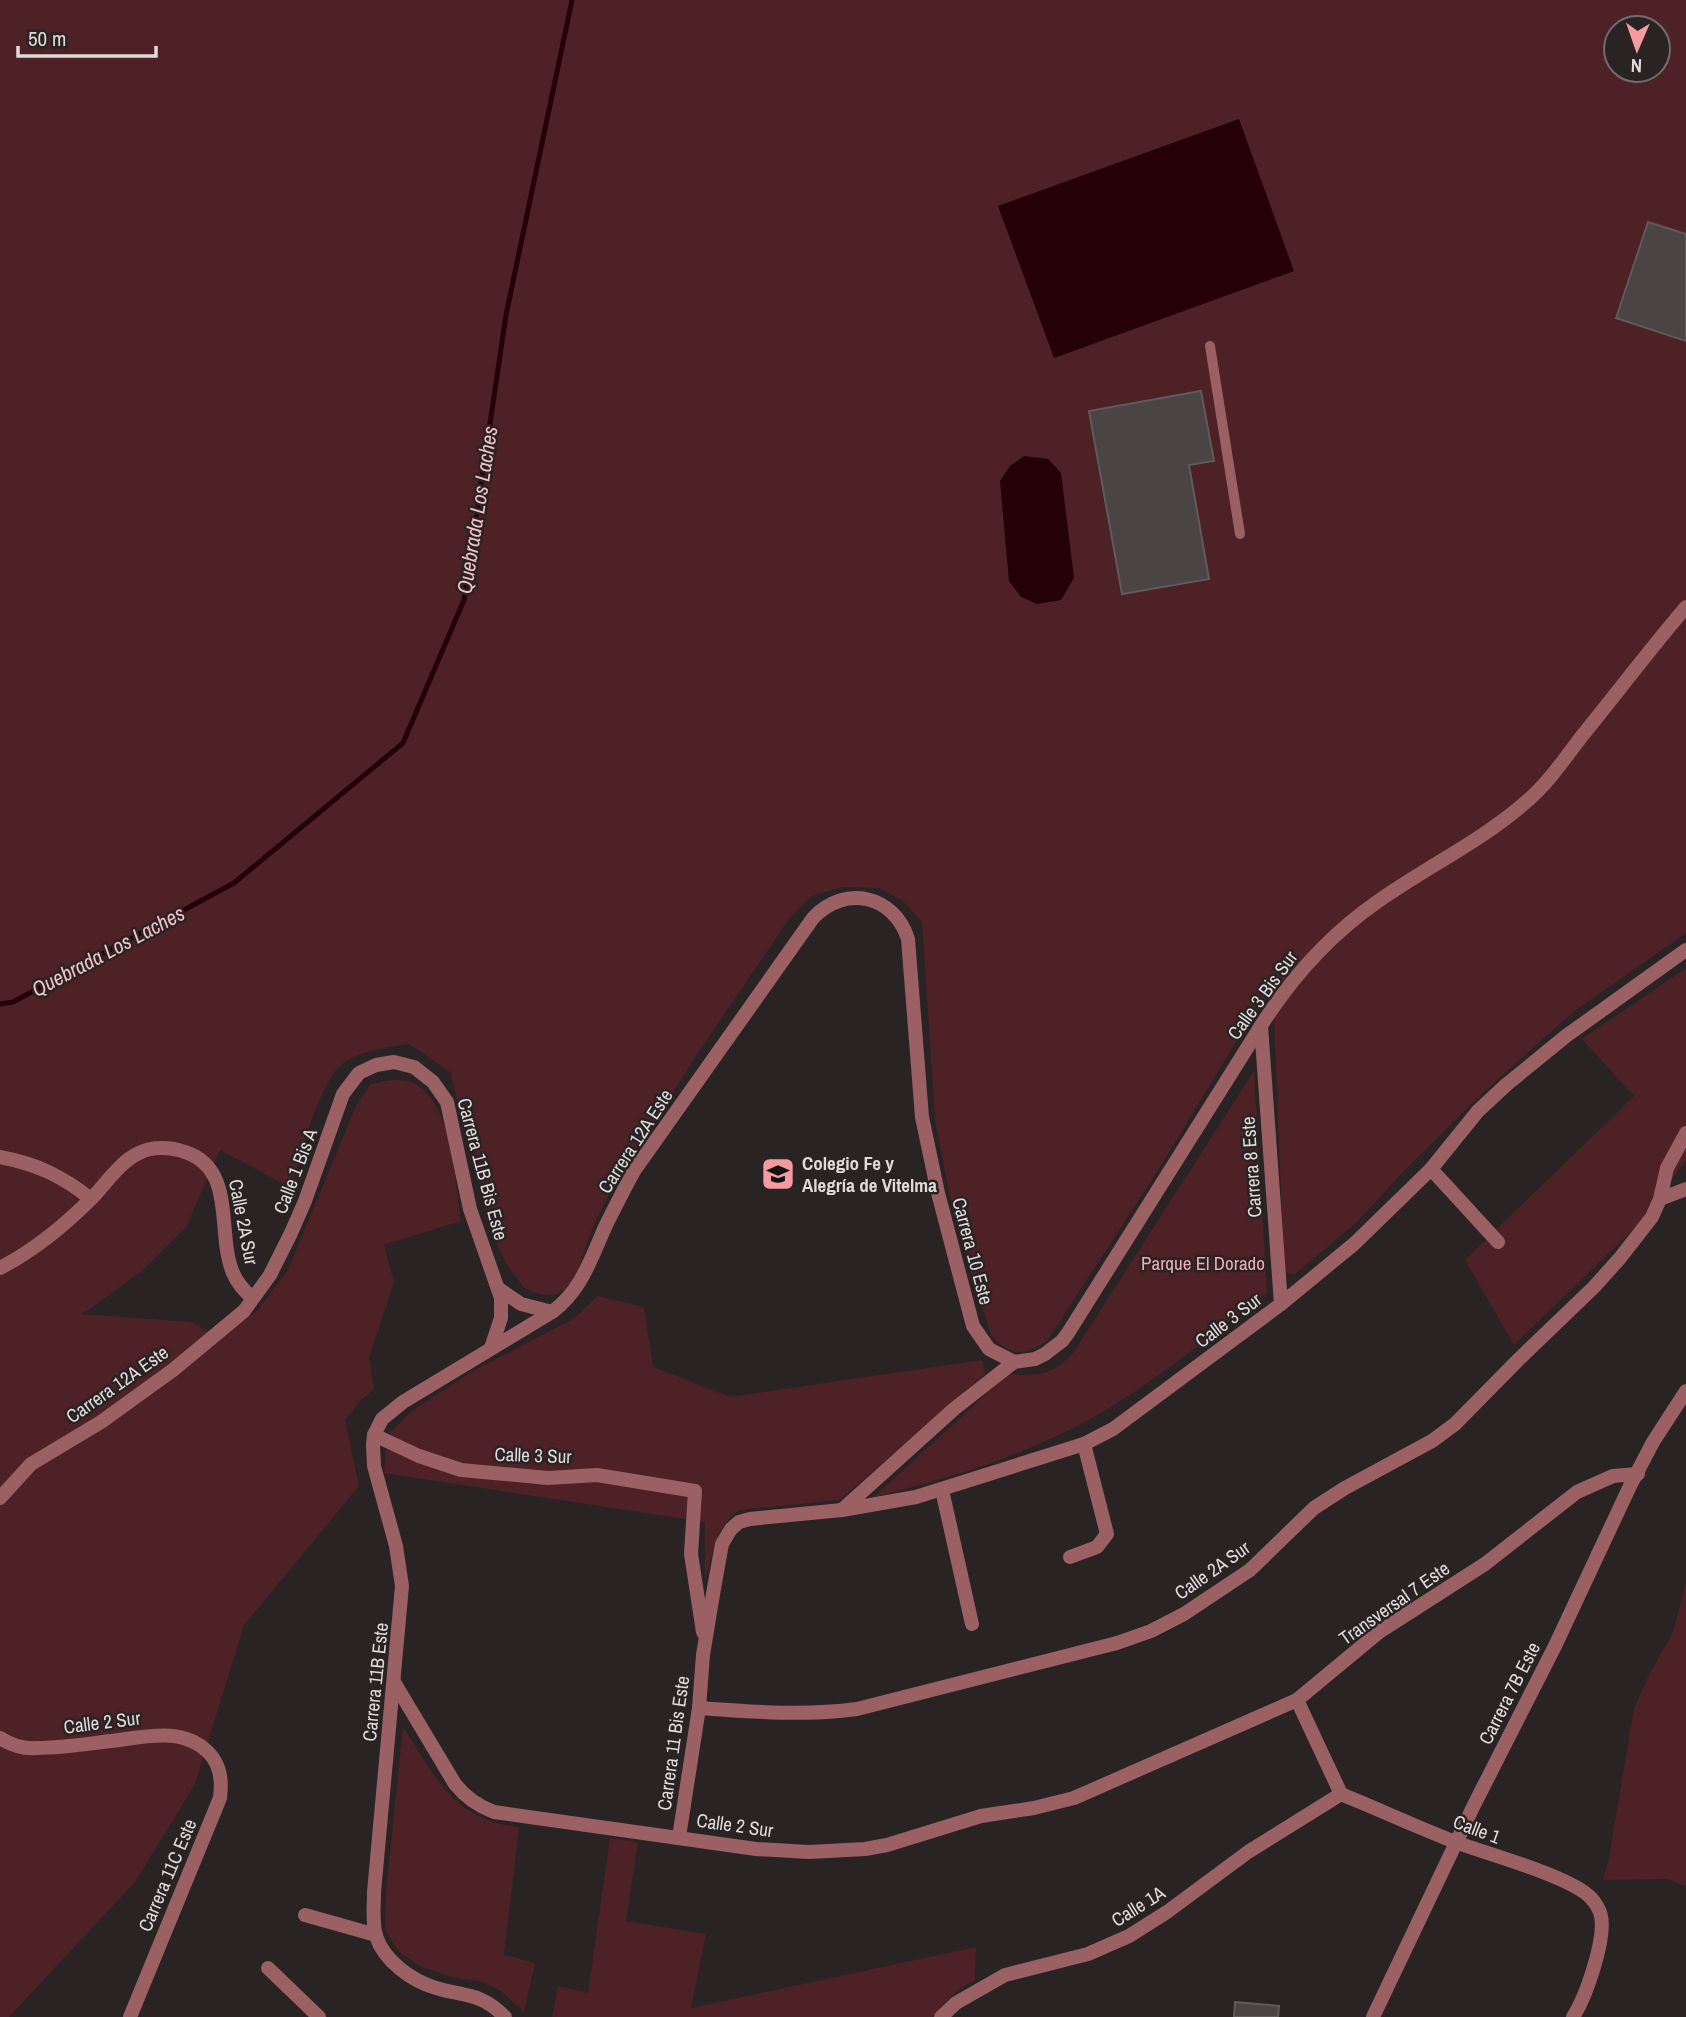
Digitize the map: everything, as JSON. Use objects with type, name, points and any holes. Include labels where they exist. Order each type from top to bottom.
[{"type":"street","name":"Calle 3 Bis Sur","points":[[1014,1362],[1045,1354],[1062,1342],[1273,1006],[1310,960],[1377,902],[1500,822],[1536,792],[1560,766],[1686,607]]},
{"type":"street","name":"Carrera 12A Este","points":[[374,1435],[382,1419],[390,1411],[552,1312],[569,1297],[584,1276],[618,1199],[634,1171],[813,918],[835,902],[853,898],[872,900],[889,909]]},
{"type":"street","name":"Carrera 10 Este","points":[[889,909],[901,923],[908,939],[922,1117],[938,1193],[970,1317],[982,1343],[997,1355],[1014,1362]]},
{"type":"street","name":"Calle 3 Sur","points":[[735,1525],[750,1518],[842,1510],[916,1497],[1084,1444],[1113,1429],[1280,1304],[1354,1244],[1431,1169],[1478,1111],[1506,1085],[1566,1036],[1686,950]]},
{"type":"street","name":"Carrera 8 Este","points":[[1261,1026],[1280,1304]]},
{"type":"street","name":"Carrera 11B Bis Este","points":[[376,1065],[394,1062],[414,1067],[424,1073],[441,1091],[451,1114],[470,1209],[499,1289],[501,1318],[491,1348]]},
{"type":"street","name":"Calle 1 Bis A","points":[[253,1298],[270,1275],[291,1233],[343,1094],[359,1073],[376,1065]]},
{"type":"street","name":"Calle 2A Sur","points":[[699,1708],[778,1714],[821,1714],[857,1709],[1116,1643],[1168,1623],[1250,1570],[1314,1508],[1432,1441],[1455,1424],[1594,1287],[1651,1217],[1660,1199],[1667,1168],[1686,1133]]},
{"type":"street","name":"Calle 2A Sur","points":[[91,1199],[130,1158],[154,1147],[184,1151],[204,1161],[219,1182],[226,1249],[232,1271],[240,1285],[253,1298]]},
{"type":"street","points":[[0,1157],[19,1160],[65,1179],[91,1199],[49,1238],[22,1257],[0,1268]]},
{"type":"street","points":[[1431,1169],[1498,1242]]},
{"type":"street","points":[[1660,1199],[1686,1189]]},
{"type":"street","points":[[499,1289],[521,1304],[552,1312]]},
{"type":"street","name":"Carrera 12A Este","points":[[0,1498],[32,1464],[101,1422],[173,1370],[244,1311],[253,1298]]},
{"type":"street","points":[[842,1510],[954,1409],[1014,1362]]},
{"type":"street","name":"Carrera 7B Este","points":[[1373,2017],[1653,1442],[1686,1391]]},
{"type":"street","name":"Calle 3 Sur","points":[[374,1435],[419,1456],[461,1470],[548,1478],[572,1475],[609,1476],[695,1491]]},
{"type":"street","name":"Carrera 11B Este","points":[[374,1435],[374,1466],[396,1546],[402,1586],[374,1892],[376,1935]]},
{"type":"street","points":[[1070,1558],[1097,1547],[1107,1534],[1084,1444]]},
{"type":"street","name":"Transversal 7 Este","points":[[1129,1776],[1297,1700],[1379,1633],[1485,1564],[1577,1492],[1613,1476],[1638,1474]]},
{"type":"street","points":[[943,1490],[972,1624]]},
{"type":"street","name":"Carrera 11 Bis Este","points":[[679,1837],[699,1708],[703,1655],[703,1635],[691,1554],[695,1491]]},
{"type":"street","name":"Carrera 11 Bis Este","points":[[703,1655],[722,1544],[735,1525]]},
{"type":"street","name":"Calle 2 Sur","points":[[394,1682],[455,1784],[463,1794],[483,1808],[494,1812],[756,1849],[808,1852],[865,1849],[908,1839],[981,1816],[1054,1804],[1129,1776]]},
{"type":"street","points":[[1297,1700],[1341,1794]]},
{"type":"street","name":"Calle 2 Sur","points":[[1,1739],[23,1748],[34,1749],[172,1735],[190,1739],[205,1749]]},
{"type":"street","name":"Carrera 11C Este","points":[[130,2017],[219,1798],[221,1777],[218,1766],[205,1749]]},
{"type":"street","name":"Calle 1","points":[[1341,1794],[1456,1843],[1562,1880],[1590,1896],[1601,1916],[1598,1948],[1582,2003],[1573,2017]]},
{"type":"street","name":"Calle 1A","points":[[941,2017],[956,2003],[1005,1975],[1088,1954],[1139,1930],[1248,1852],[1341,1794]]},
{"type":"street","points":[[305,1915],[376,1935],[390,1958],[410,1976],[434,1988],[477,1997],[505,2017]]},
{"type":"street","points":[[268,1968],[319,2017]]},
{"type":"lane","points":[[1210,346],[1240,534]]},
{"type":"green space","points":[[0,0],[1686,0],[1686,933],[1573,1012],[1484,1092],[1356,1223],[1294,1275],[1284,1271],[1273,992],[1242,1032],[1157,1172],[1047,1341],[1024,1352],[1004,1347],[991,1335],[954,1217],[935,1120],[922,922],[903,901],[879,888],[843,887],[812,896],[789,919],[696,1056],[611,1190],[592,1229],[577,1273],[566,1289],[555,1295],[539,1294],[524,1288],[506,1263],[493,1237],[450,1072],[409,1044],[371,1051],[345,1062],[330,1079],[316,1108],[291,1188],[220,1150],[186,1227],[144,1269],[81,1314],[191,1322],[219,1338],[257,1311],[288,1270],[356,1106],[371,1084],[393,1080],[410,1082],[427,1094],[437,1108],[450,1145],[461,1221],[384,1245],[394,1283],[369,1358],[374,1389],[345,1420],[359,1486],[244,1625],[195,1784],[135,1882],[9,2017],[0,2017]]},
{"type":"green space","points":[[1686,968],[1686,1160],[1638,1225],[1514,1345],[1465,1260],[1634,1096],[1582,1039]]},
{"type":"green space","name":"Parque El Dorado","points":[[1254,1071],[1267,1293],[1150,1381],[1075,1427],[976,1468],[874,1497],[1008,1374],[1044,1373],[1058,1366],[1073,1353]]},
{"type":"green space","points":[[597,1296],[644,1307],[653,1367],[730,1397],[982,1360],[985,1374],[840,1500],[740,1510],[720,1531],[705,1579],[705,1522],[384,1473],[385,1454],[391,1432],[412,1411],[471,1372],[575,1318]]},
{"type":"green space","points":[[1686,1582],[1686,1886],[1668,1879],[1603,1880],[1634,1709],[1673,1632]]},
{"type":"green space","points":[[403,1727],[437,1779],[462,1805],[496,1823],[519,1827],[504,1955],[535,1963],[524,2012],[501,1991],[479,1981],[451,1977],[420,1966],[398,1951],[385,1930],[386,1893]]},
{"type":"green space","points":[[610,1838],[638,1842],[626,1921],[706,1934],[691,2008],[976,1947],[975,1980],[952,1996],[932,2017],[552,2017],[558,1986],[588,1993]]},
{"type":"shaded area","points":[[1239,119],[1294,271],[1054,358],[998,206]]},
{"type":"shaded area","points":[[1024,456],[1048,459],[1061,473],[1074,578],[1061,600],[1037,604],[1021,597],[1009,581],[1000,481],[1010,466]]},
{"type":"building","points":[[1648,222],[1686,234],[1686,341],[1616,318]]},
{"type":"building","points":[[1201,391],[1214,461],[1189,465],[1209,579],[1122,594],[1089,411]]},
{"type":"building","points":[[1235,2002],[1279,2006],[1278,2017],[1234,2017]]},
{"type":"waterway","name":"Quebrada Los Laches","points":[[0,1004],[13,1002],[234,883],[403,743],[464,600],[506,315],[572,0]]},
{"type":"place","name":"Colegio Fe y Alegría de Vitelma","points":[[778,1174]]}]
